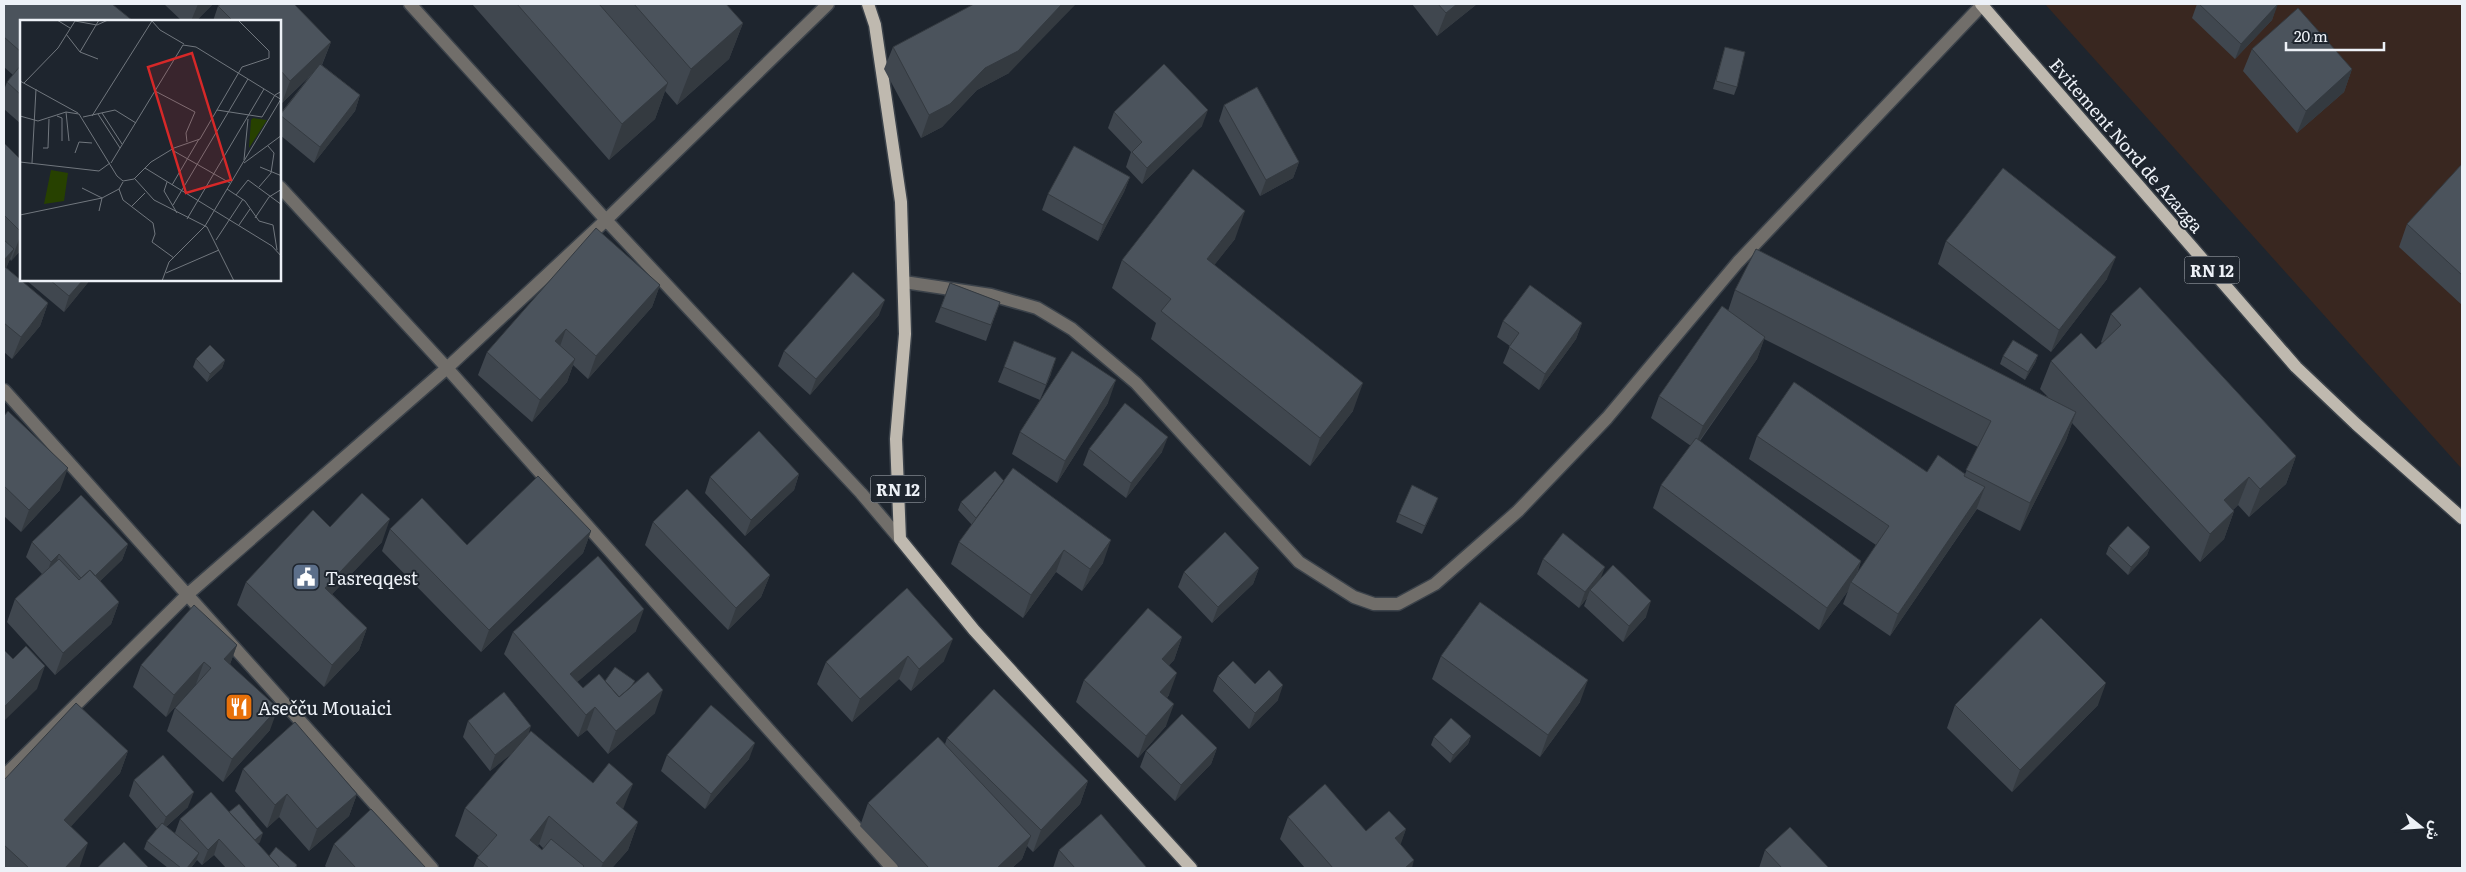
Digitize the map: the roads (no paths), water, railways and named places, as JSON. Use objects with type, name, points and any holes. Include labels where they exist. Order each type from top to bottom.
[{"type":"main road","name":"RN 12","points":[[868,4],[875,25],[901,202],[905,334],[896,439],[900,539]]},
{"type":"main road","name":"Evitement Nord de Azazga","points":[[1982,4],[2296,367],[2356,424],[2462,518]]},
{"type":"main road","points":[[900,539],[974,630],[1191,868]]},
{"type":"street","points":[[410,4],[606,220],[861,493],[900,539]]},
{"type":"street","points":[[4,776],[188,594],[447,368],[606,220],[828,4]]},
{"type":"street","points":[[904,282],[991,295],[1028,305],[1037,308],[1072,329],[1136,383],[1299,562],[1354,597],[1374,604],[1398,604],[1435,584],[1518,511],[1607,418],[1738,262],[1982,4]]},
{"type":"street","points":[[281,188],[447,368],[892,868]]},
{"type":"street","points":[[4,390],[432,868]]},
{"type":"place","name":"Tasreqqest","points":[[306,577]]},
{"type":"place","name":"Asečču Mouaici","points":[[239,707]]}]
